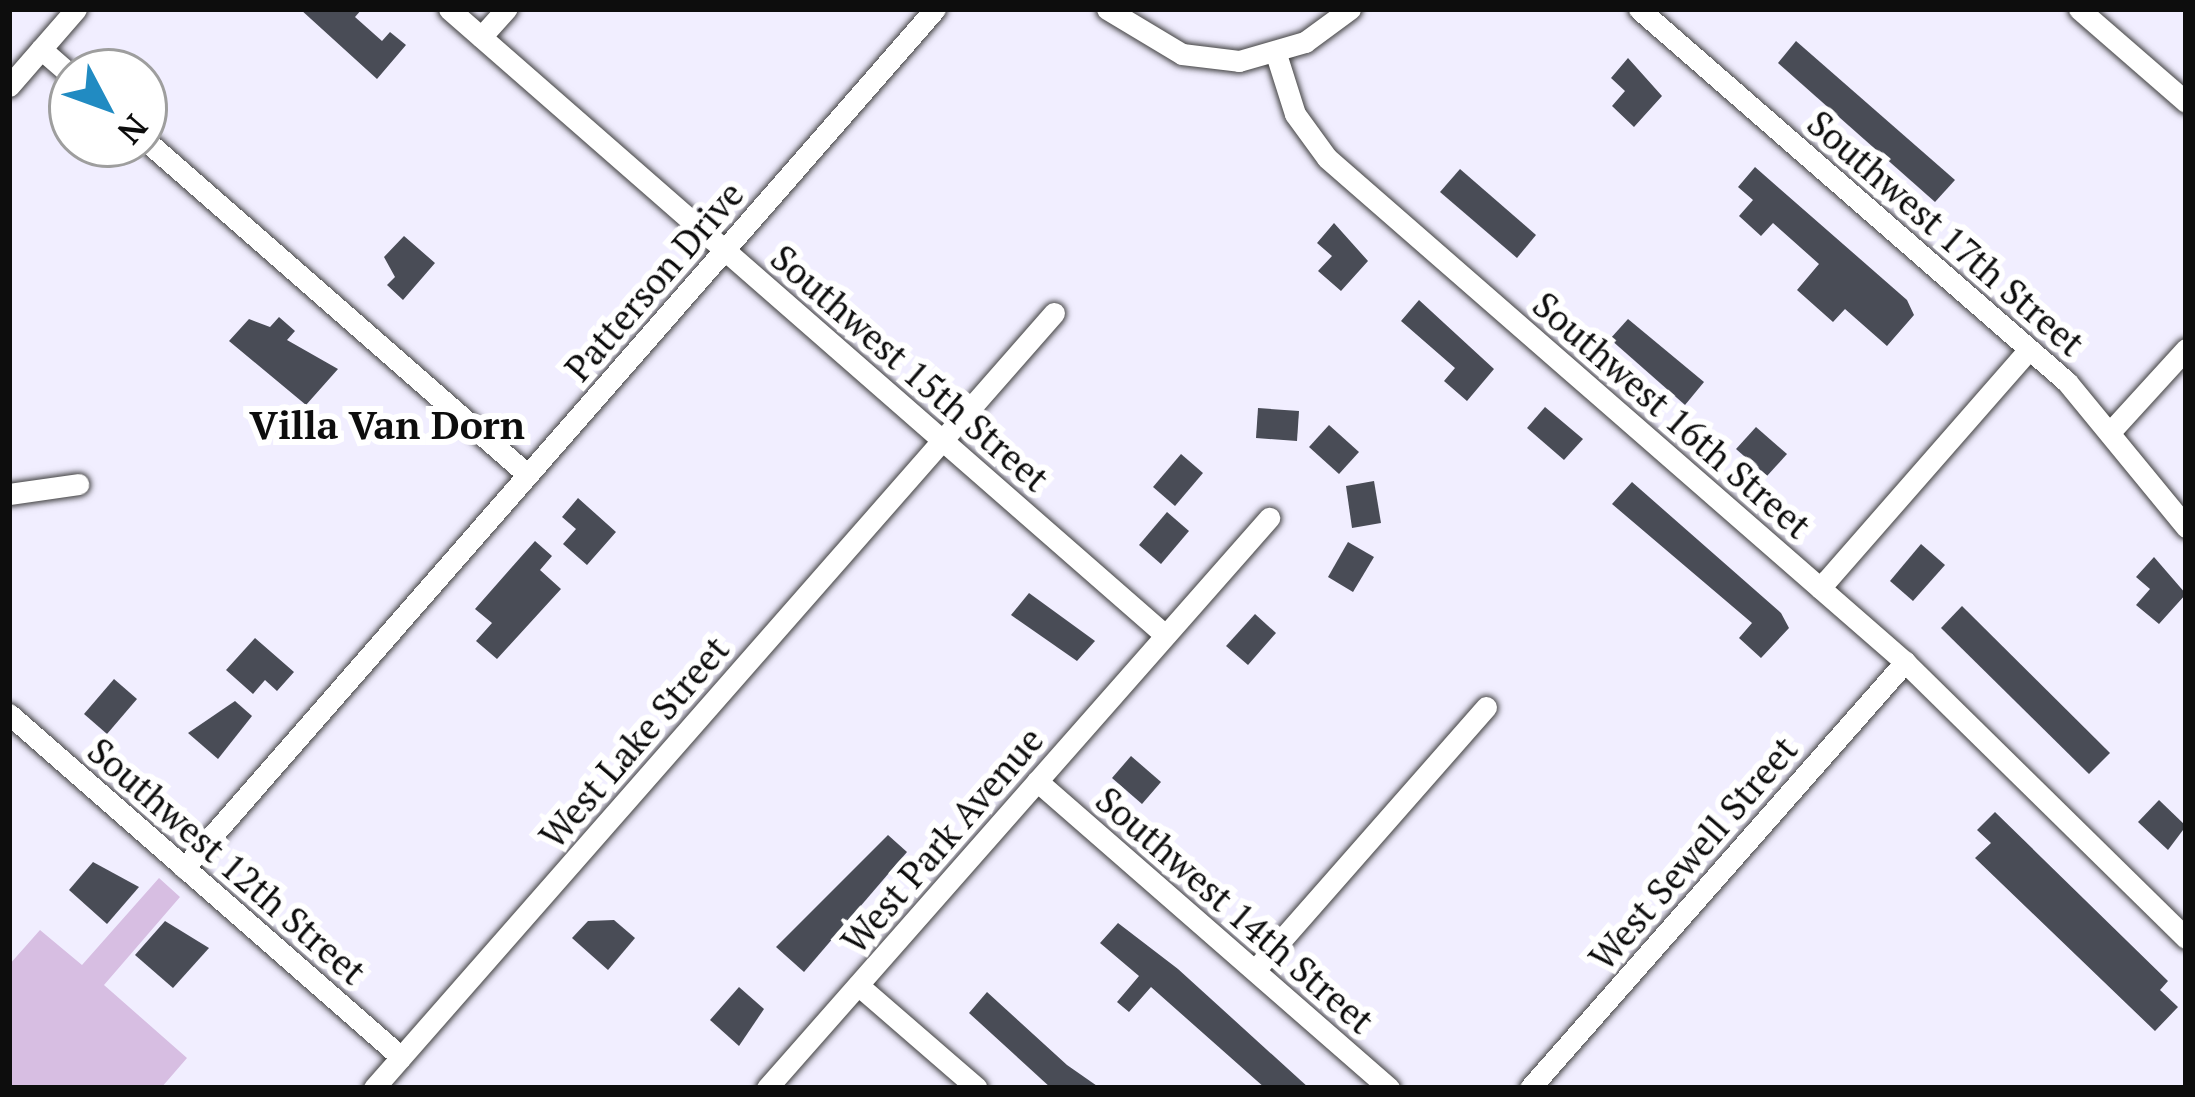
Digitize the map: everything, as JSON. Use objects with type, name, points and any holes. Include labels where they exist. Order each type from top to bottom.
[{"type":"street","points":[[9,86],[76,9]]},
{"type":"street","name":"Southwest 15th Street","points":[[449,9],[1166,635]]},
{"type":"street","points":[[481,37],[506,9]]},
{"type":"street","name":"Patterson Drive","points":[[184,868],[935,9]]},
{"type":"street","points":[[1107,9],[1182,54],[1276,53],[1350,9]]},
{"type":"street","name":"Southwest 17th Street","points":[[1639,9],[2029,349],[2110,430],[2186,527]]},
{"type":"street","points":[[2079,9],[2186,102]]},
{"type":"street","points":[[41,49],[48,55]]},
{"type":"street","name":"Southwest 16th Street","points":[[1276,53],[1295,115],[1327,158],[1906,662],[2186,938]]},
{"type":"street","points":[[168,160],[528,475]]},
{"type":"street","name":"West Lake Street","points":[[374,1088],[1054,313]]},
{"type":"street","points":[[1820,587],[2029,349]]},
{"type":"street","points":[[2110,430],[2186,349]]},
{"type":"street","points":[[9,494],[78,484]]},
{"type":"street","name":"West Park Avenue","points":[[767,1088],[1269,518]]},
{"type":"street","name":"West Sewell Street","points":[[1530,1088],[1906,662]]},
{"type":"street","points":[[1255,970],[1486,707]]},
{"type":"street","name":"Southwest 12th Street","points":[[9,714],[401,1058]]},
{"type":"street","name":"Southwest 14th Street","points":[[1037,781],[1389,1088]]},
{"type":"street","points":[[858,985],[976,1088]]},
{"type":"shaded area","points":[[159,878],[180,897],[104,985],[187,1058],[161,1088],[9,1088],[9,965],[40,930],[82,965]]},
{"type":"building","points":[[300,9],[362,9],[355,17],[382,41],[390,32],[406,45],[377,79]]},
{"type":"building","points":[[1796,41],[1955,180],[1935,202],[1778,63]]},
{"type":"building","points":[[1628,58],[1662,96],[1634,127],[1612,106],[1625,91],[1611,78]]},
{"type":"building","points":[[1755,167],[1907,300],[1914,315],[1887,346],[1845,309],[1833,322],[1797,290],[1819,264],[1773,223],[1761,236],[1739,216],[1753,200],[1738,187]]},
{"type":"building","points":[[1460,169],[1536,235],[1517,258],[1440,192]]},
{"type":"building","points":[[1334,223],[1368,261],[1341,291],[1318,271],[1332,256],[1317,243]]},
{"type":"building","points":[[404,236],[435,263],[403,300],[387,285],[395,277],[384,257]]},
{"type":"building","points":[[1419,300],[1494,369],[1467,401],[1444,381],[1455,368],[1401,321]]},
{"type":"building","points":[[279,317],[295,331],[287,340],[338,369],[306,405],[229,341],[249,319],[270,327]]},
{"type":"building","points":[[1628,319],[1704,382],[1685,405],[1610,339]]},
{"type":"building","points":[[1545,407],[1583,439],[1564,460],[1527,428]]},
{"type":"building","points":[[1258,408],[1299,411],[1297,441],[1256,438]]},
{"type":"building","points":[[1329,425],[1359,452],[1339,474],[1309,447]]},
{"type":"building","points":[[1756,427],[1787,454],[1767,476],[1736,449]]},
{"type":"building","points":[[1181,454],[1203,473],[1175,506],[1153,487]]},
{"type":"building","points":[[1374,481],[1381,523],[1352,528],[1346,486]]},
{"type":"building","points":[[1632,482],[1781,613],[1789,628],[1761,658],[1739,638],[1752,623],[1612,504]]},
{"type":"building","points":[[578,498],[616,532],[587,565],[563,544],[576,529],[562,517]]},
{"type":"building","points":[[1167,512],[1189,531],[1161,564],[1139,545]]},
{"type":"building","points":[[535,541],[552,556],[540,570],[561,589],[497,659],[476,641],[492,623],[475,609]]},
{"type":"building","points":[[1348,542],[1374,557],[1353,592],[1328,577]]},
{"type":"building","points":[[1921,544],[1945,565],[1913,601],[1890,581]]},
{"type":"building","points":[[2154,557],[2186,594],[2159,624],[2136,605],[2150,589],[2136,577]]},
{"type":"building","points":[[1029,593],[1095,641],[1077,661],[1011,615]]},
{"type":"building","points":[[1962,606],[2110,753],[2089,774],[1941,628]]},
{"type":"building","points":[[1255,614],[1276,633],[1248,665],[1226,646]]},
{"type":"building","points":[[255,638],[294,672],[277,691],[265,680],[253,694],[226,670]]},
{"type":"building","points":[[114,679],[137,699],[107,734],[84,714]]},
{"type":"building","points":[[235,701],[252,716],[218,759],[188,733]]},
{"type":"building","points":[[1131,756],[1161,782],[1142,804],[1112,778]]},
{"type":"building","points":[[2159,800],[2186,826],[2168,850],[2138,822]]},
{"type":"building","points":[[1995,812],[2168,981],[2160,990],[2178,1007],[2155,1031],[1975,858],[1991,843],[1977,830]]},
{"type":"building","points":[[888,835],[907,852],[804,972],[776,947]]},
{"type":"building","points":[[93,862],[139,887],[107,924],[69,890]]},
{"type":"building","points":[[614,920],[635,938],[608,970],[572,938],[588,921]]},
{"type":"building","points":[[165,921],[209,948],[173,988],[135,955]]},
{"type":"building","points":[[1118,923],[1178,969],[1309,1088],[1265,1088],[1151,987],[1129,1012],[1117,1002],[1139,976],[1100,943]]},
{"type":"building","points":[[739,987],[764,1009],[739,1046],[710,1020]]},
{"type":"building","points":[[987,992],[1067,1065],[1100,1088],[1051,1088],[969,1013]]},
{"type":"district","name":"Villa Van Dorn","points":[[387,424]]}]
